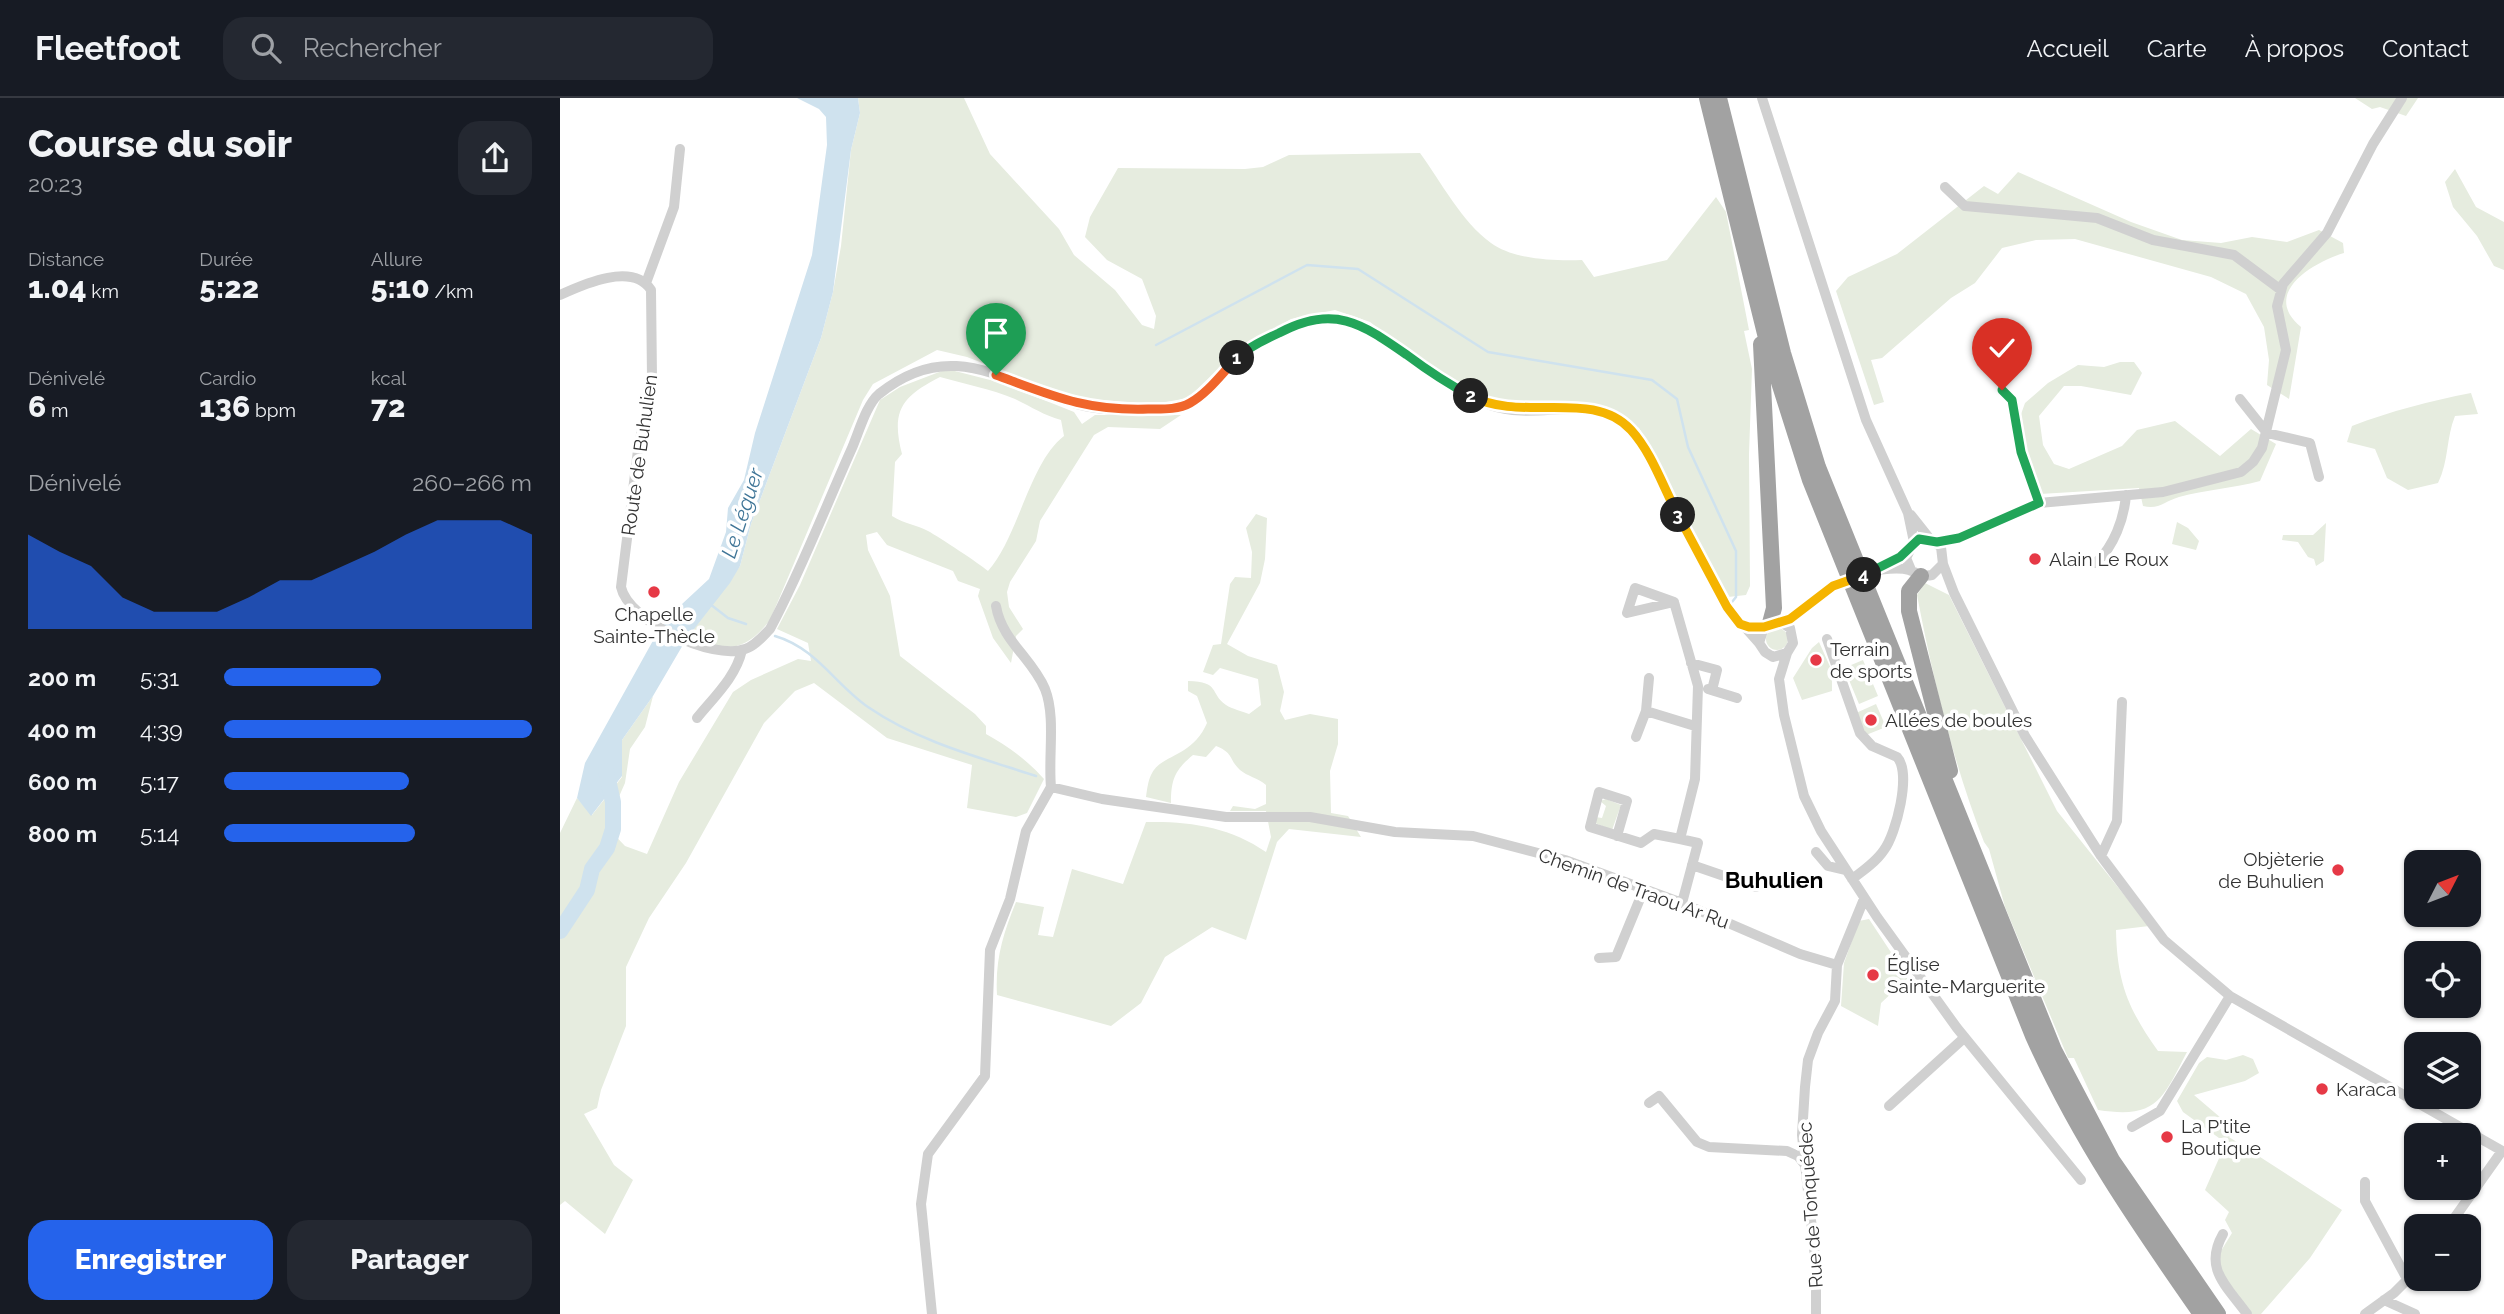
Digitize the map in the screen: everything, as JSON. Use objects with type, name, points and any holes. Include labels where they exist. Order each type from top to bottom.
[{"type":"highway","points":[[1707,98],[1760,313],[1810,480],[2043,1059],[2098,1163],[2202,1314]]},
{"type":"highway","points":[[1719,98],[1800,415],[1965,831],[2074,1094],[2118,1170],[2218,1314]]},
{"type":"highway","points":[[1760,313],[1774,608],[1772,624]]},
{"type":"highway","points":[[1922,574],[1909,591],[1909,611],[1965,831]]},
{"type":"street","points":[[1762,98],[1866,420],[1908,513],[1912,544],[1906,558],[1922,574],[1954,593]]},
{"type":"street","points":[[1740,624],[1753,628],[1772,624],[1802,611],[1833,586],[1877,570],[1900,557],[1912,544],[1959,538],[2039,503],[2163,492],[2241,472],[2258,455],[2267,433],[2286,350],[2277,306],[2283,284],[2327,233],[2373,144],[2402,98]]},
{"type":"street","points":[[560,295],[614,277],[631,275],[646,283],[674,207],[680,149]]},
{"type":"street","points":[[1945,187],[1965,206],[2097,218],[2153,240],[2234,255],[2281,290]]},
{"type":"street","name":"Route de Buhulien","points":[[646,283],[651,290],[652,378],[638,450],[621,587],[628,602],[651,622],[692,644],[726,651],[742,650]]},
{"type":"street","points":[[697,718],[733,673],[742,650],[764,635],[780,610],[874,400],[909,375],[931,366],[960,364],[1083,406],[1115,410],[1175,408],[1192,402],[1208,390],[1244,351],[1293,326],[1331,317],[1369,328],[1444,382],[1481,401],[1522,410],[1585,408],[1618,419],[1639,440],[1727,607],[1773,657],[1787,653]]},
{"type":"street","points":[[2002,390],[2012,400],[2021,452],[2039,503]]},
{"type":"street","points":[[2240,399],[2267,433],[2310,443],[2319,477]]},
{"type":"street","points":[[2096,563],[2106,554],[2124,511],[2126,495]]},
{"type":"street","points":[[1908,513],[1934,541],[1944,561],[1954,593],[2025,736],[2101,856],[2164,940],[2230,996],[2503,1152],[2458,1214]]},
{"type":"street","points":[[1877,570],[1922,574],[1944,561],[1959,538]]},
{"type":"street","points":[[1674,602],[1698,686],[1695,779],[1680,839]]},
{"type":"street","points":[[932,1314],[921,1204],[928,1154],[985,1076],[990,950],[1014,884],[1027,831],[1051,787],[1047,697],[1036,673],[1005,634],[996,606]]},
{"type":"street","points":[[1779,678],[1802,611]]},
{"type":"street","points":[[1772,624],[1790,628],[1794,638]]},
{"type":"street","points":[[1762,648],[1772,624]]},
{"type":"street","points":[[1827,639],[1860,733],[1871,746],[1897,757],[1902,766],[1902,789],[1891,839],[1877,858],[1852,879]]},
{"type":"street","points":[[1762,648],[1779,678],[1804,796],[1845,870],[1964,1038],[2081,1180]]},
{"type":"street","points":[[1691,663],[1717,670],[1712,690]]},
{"type":"street","points":[[1636,737],[1646,711],[1649,678]]},
{"type":"street","points":[[1698,686],[1737,698]]},
{"type":"street","points":[[2101,856],[2117,821],[2122,702]]},
{"type":"street","points":[[1646,711],[1695,726]]},
{"type":"street","name":"Chemin de Traou Ar Ru","points":[[1051,787],[1115,801],[1226,817],[1310,817],[1395,832],[1473,836],[1565,860],[1682,903],[1800,954],[1837,965]]},
{"type":"street","points":[[1617,836],[1627,801],[1599,792],[1590,827],[1617,836],[1641,843],[1654,834],[1698,843],[1682,903]]},
{"type":"street","points":[[1816,852],[1828,866],[1845,870]]},
{"type":"street","points":[[1692,865],[1756,887]]},
{"type":"street","points":[[1599,958],[1616,957],[1644,889]]},
{"type":"street","name":"Rue de Tonquédec","points":[[1816,1314],[1816,1267],[1802,1135],[1808,1060],[1818,1033],[1835,1001],[1837,965],[1864,899]]},
{"type":"street","points":[[2132,1127],[2160,1111],[2230,996]]},
{"type":"street","points":[[1889,1106],[1964,1038]]},
{"type":"street","points":[[1649,1103],[1659,1096],[1697,1142],[1709,1147],[1787,1152],[1798,1156],[1805,1165]]},
{"type":"street","points":[[2365,1182],[2365,1201],[2404,1273]]},
{"type":"street","points":[[2222,1234],[2213,1251],[2217,1271],[2248,1314]]},
{"type":"street","points":[[2365,1314],[2404,1282]]},
{"type":"street","points":[[2384,1300],[2415,1314]]},
{"type":"shaded area","points":[[858,98],[964,98],[990,154],[1059,229],[1074,255],[1115,290],[1142,325],[1154,329],[1156,316],[1142,279],[1107,260],[1085,237],[1090,217],[1118,168],[1245,169],[1263,167],[1289,155],[1420,153],[1461,213],[1491,243],[1500,249],[1523,256],[1548,260],[1582,260],[1594,277],[1667,260],[1716,197],[1726,212],[1749,330],[1744,331],[1752,369],[1749,454],[1750,586],[1746,595],[1728,597],[1639,428],[1603,406],[1499,400],[1468,388],[1413,355],[1370,322],[1335,310],[1291,319],[1237,351],[1188,398],[1155,404],[1073,398],[967,357],[937,350],[873,384],[863,400],[770,620],[751,639],[733,647],[687,638],[740,566],[751,524],[821,338],[841,246],[851,150],[860,113]]},
{"type":"shaded area","points":[[2355,98],[2418,98],[2406,116],[2380,107],[2372,109]]},
{"type":"shaded area","points":[[2455,169],[2476,207],[2504,222],[2504,270],[2494,266],[2477,236],[2453,207],[2445,182]]},
{"type":"shaded area","points":[[2018,172],[2131,222],[2182,240],[2221,243],[2252,237],[2287,242],[2319,230],[2343,243],[2344,253],[2306,271],[2289,291],[2286,302],[2290,314],[2301,327],[2289,399],[2267,385],[2269,360],[2264,327],[2246,294],[2211,277],[2075,239],[2036,240],[2002,248],[1975,283],[1951,298],[1882,358],[1871,360],[1884,402],[1874,405],[1836,291],[1848,277],[1897,254],[1984,186],[1998,194]]},
{"type":"shaded area","points":[[2120,362],[2134,362],[2142,373],[2131,395],[2081,386],[2064,386],[2039,416],[2043,445],[2054,464],[2069,469],[2122,446],[2137,430],[2175,421],[2220,456],[2251,429],[2276,444],[2260,481],[2179,497],[2153,507],[2143,506],[2139,488],[2040,494],[2025,450],[2020,417],[2025,403],[2048,383],[2078,365],[2104,367]]},
{"type":"shaded area","points":[[947,369],[994,381],[1074,412],[1082,424],[1095,415],[1181,415],[1160,429],[1108,427],[1094,435],[1040,521],[1036,541],[1010,582],[1007,592],[1009,607],[1023,629],[1016,636],[1011,663],[993,638],[978,596],[980,589],[958,581],[953,571],[887,545],[877,532],[866,535],[868,550],[890,596],[900,656],[975,714],[986,726],[986,734],[1017,754],[1044,779],[1027,813],[1016,817],[967,808],[972,765],[887,738],[814,683],[795,691],[764,723],[686,863],[649,918],[626,967],[626,1026],[601,1090],[597,1108],[584,1114],[614,1165],[633,1180],[605,1234],[565,1201],[560,1205],[560,833],[577,798],[592,815],[622,777],[622,740],[653,696],[645,727],[630,749],[625,783],[606,826],[625,846],[647,854],[679,782],[733,692],[751,680],[798,659],[811,661],[808,643],[777,629],[800,585],[880,400],[900,387]],"holes":[[[940,377],[1006,395],[1061,420],[1064,436],[1042,464],[1008,539],[988,571],[928,531],[892,516],[895,462],[902,454],[898,427],[902,407],[916,391]]]},
{"type":"shaded area","points":[[2471,393],[2478,414],[2455,416],[2438,483],[2408,490],[2387,478],[2375,449],[2347,442],[2352,426],[2411,407]]},
{"type":"shaded area","points":[[1256,514],[1267,518],[1265,559],[1260,583],[1227,644],[1248,656],[1277,665],[1284,692],[1280,711],[1285,720],[1310,714],[1338,719],[1338,744],[1330,771],[1331,813],[1348,816],[1361,837],[1289,829],[1277,842],[1246,940],[1212,927],[1165,957],[1141,1003],[1111,1026],[997,995],[1001,947],[1016,902],[1044,907],[1038,935],[1053,937],[1072,869],[1123,884],[1146,822],[1209,827],[1252,843],[1266,852],[1271,837],[1266,811],[1230,811],[1233,806],[1255,809],[1266,804],[1266,785],[1240,770],[1229,754],[1216,746],[1206,757],[1193,755],[1182,765],[1173,781],[1171,803],[1146,797],[1149,780],[1155,768],[1193,743],[1207,723],[1197,696],[1188,691],[1188,681],[1205,683],[1226,705],[1249,714],[1261,705],[1258,679],[1220,668],[1213,675],[1203,672],[1213,645],[1221,644],[1230,584],[1235,577],[1251,578],[1252,552],[1246,528]]},
{"type":"shaded area","points":[[2177,522],[2188,528],[2199,541],[2196,550],[2172,544]]},
{"type":"shaded area","points":[[2326,523],[2324,561],[2316,566],[2314,559],[2308,557],[2298,542],[2282,540],[2283,535],[2313,535]]},
{"type":"shaded area","points":[[1925,583],[1949,595],[2057,811],[2149,926],[2116,930],[2119,965],[2126,994],[2139,1022],[2158,1051],[2187,1052],[2163,1094],[2145,1108],[2118,1112],[2098,1110],[2074,1058],[2068,1058],[2005,907],[1989,849],[1984,842],[1953,751],[1917,595]]},
{"type":"shaded area","points":[[1777,628],[1785,631],[1788,639],[1785,647],[1777,650],[1769,647],[1766,639],[1769,631]]},
{"type":"shaded area","name":"Terrain de sports","points":[[1819,642],[1832,671],[1832,691],[1802,700],[1793,678],[1812,648]]},
{"type":"shaded area","points":[[1863,660],[1878,696],[1859,704],[1844,668]]},
{"type":"shaded area","name":"Allées de boules","points":[[1876,704],[1886,727],[1866,735],[1856,713]]},
{"type":"shaded area","points":[[1606,799],[1621,805],[1612,830],[1595,823],[1595,817],[1602,818],[1606,806],[1600,801]]},
{"type":"shaded area","points":[[1869,919],[1908,978],[1881,1003],[1878,1026],[1841,1006],[1844,963],[1859,921]]},
{"type":"shaded area","points":[[2243,1055],[2253,1059],[2259,1073],[2245,1081],[2194,1095],[2228,1124],[2233,1134],[2229,1137],[2342,1210],[2310,1258],[2261,1314],[2252,1314],[2221,1272],[2216,1259],[2232,1233],[2225,1220],[2229,1212],[2205,1190],[2228,1138],[2219,1138],[2183,1112],[2177,1101],[2199,1063],[2207,1057],[2226,1060]]},
{"type":"water","points":[[797,98],[858,98],[860,113],[851,150],[833,292],[821,338],[751,524],[740,566],[687,638],[653,696],[622,740],[622,776],[591,816],[577,798],[585,763],[668,617],[709,579],[726,532],[728,508],[744,480],[755,433],[812,255],[827,145],[826,117],[819,109]]},
{"type":"waterway","points":[[1156,345],[1307,265],[1358,269],[1488,352],[1652,380],[1677,399],[1688,447],[1736,551],[1736,597],[1732,602]]},
{"type":"waterway","points":[[710,604],[728,618],[746,624]]},
{"type":"waterway","points":[[775,636],[802,649],[856,698],[887,719],[949,748],[1036,776]]},
{"type":"waterway","name":"Le Léguer","points":[[560,931],[587,890],[592,869],[607,848],[613,829],[613,802],[606,771]]},
{"type":"place","name":"Alain Le Roux","points":[[2035,559]]},
{"type":"place","name":"Chapelle Sainte-Thècle","points":[[654,592]]},
{"type":"place","name":"Terrain de sports","points":[[1816,660]]},
{"type":"place","name":"Allées de boules","points":[[1871,720]]},
{"type":"place","name":"Objèterie de Buhulien","points":[[2338,870]]},
{"type":"place","name":"Église Sainte-Marguerite","points":[[1873,975]]},
{"type":"place","name":"Karaca","points":[[2322,1089]]},
{"type":"place","name":"La P'tite Boutique","points":[[2167,1137]]},
{"type":"district","name":"Buhulien","points":[[1774,879]]},
{"type":"route","points":[[996,375],[1083,406],[1115,410],[1184,407],[1208,390],[1244,351],[1285,330],[1301,323],[1331,317],[1354,322],[1369,328],[1444,382],[1494,406],[1522,410],[1585,408],[1609,414],[1629,427],[1649,458],[1727,607],[1740,624],[1753,628],[1796,616],[1833,586],[1877,570],[1900,557],[1919,539],[1937,542],[1959,538],[2039,503],[2021,452],[2015,408],[2012,400],[2002,390]]}]
